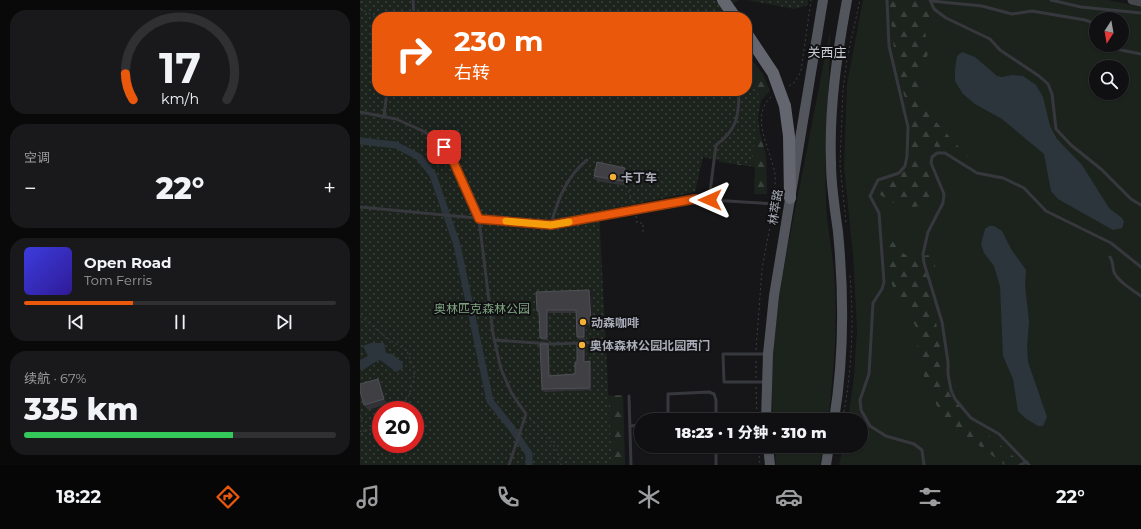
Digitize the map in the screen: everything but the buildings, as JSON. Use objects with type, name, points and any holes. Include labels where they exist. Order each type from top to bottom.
[{"type":"highway","points":[[723,0],[731,12]]},
{"type":"highway","points":[[752,42],[773,73],[785,106],[789,136],[790,198]]},
{"type":"main road","name":"林萃路","points":[[766,413],[766,382],[774,296],[823,0]]},
{"type":"main road","points":[[835,413],[840,372],[842,296],[830,162],[833,103],[838,51],[847,0]]},
{"type":"main road","points":[[769,453],[770,465]]},
{"type":"main road","points":[[826,465],[828,453]]},
{"type":"street","points":[[1132,0],[1141,2]]},
{"type":"lane","points":[[412,0],[413,12]]},
{"type":"lane","points":[[887,0],[888,46],[908,127],[907,156],[905,166],[899,173],[878,180],[870,196],[879,213],[884,282],[882,289],[872,303],[869,374],[860,400],[861,410],[870,426],[886,436],[914,444],[922,450],[924,465]]},
{"type":"lane","points":[[1051,0],[1081,7],[1141,13]]},
{"type":"lane","points":[[1089,21],[1032,11],[1012,14],[982,6],[931,1],[934,9],[946,18],[990,39],[1000,50],[1039,76],[1048,84],[1052,94],[1056,129],[1071,145],[1101,168],[1131,199],[1141,205]]},
{"type":"lane","points":[[1128,52],[1141,54]]},
{"type":"lane","points":[[384,116],[386,96]]},
{"type":"lane","points":[[710,200],[716,145],[726,138],[734,127],[739,109],[739,96]]},
{"type":"lane","points":[[360,112],[396,118],[423,131],[436,140],[450,154],[479,219],[494,340],[501,369],[512,394],[526,414],[509,465]]},
{"type":"lane","points":[[1028,464],[999,434],[983,426],[962,409],[951,390],[942,322],[924,263],[923,254],[928,232],[943,203],[944,194],[931,163],[932,157],[937,153],[945,152],[977,173],[1002,178],[1024,188],[1046,211],[1112,243],[1141,267]]},
{"type":"lane","points":[[551,225],[556,205],[573,173],[588,160]]},
{"type":"lane","points":[[360,207],[551,225],[695,199],[774,204]]},
{"type":"lane","points":[[1110,257],[1114,262],[1114,271],[1117,277],[1141,296]]},
{"type":"lane","points":[[494,340],[551,344],[609,342]]},
{"type":"lane","points":[[766,382],[724,382],[723,354],[768,354]]},
{"type":"lane","points":[[668,413],[668,394],[709,392],[714,394],[716,400],[716,413]]},
{"type":"lane","points":[[629,396],[631,465]]},
{"type":"lane","points":[[716,453],[716,465]]},
{"type":"lane","points":[[1020,465],[1028,464]]},
{"type":"path","points":[[846,228],[840,165],[843,90],[847,59],[860,0]]},
{"type":"path","points":[[360,1],[360,7],[372,15]]},
{"type":"path","points":[[626,186],[635,211],[637,223],[643,223],[643,235]]},
{"type":"path","points":[[844,413],[850,380],[852,338],[850,275]]},
{"type":"path","points":[[360,316],[386,338],[407,351],[415,372],[410,393],[405,401]]},
{"type":"path","points":[[526,414],[552,442],[561,457],[561,465]]},
{"type":"path","points":[[360,415],[364,432]]},
{"type":"path","points":[[360,438],[364,432],[372,429]]},
{"type":"path","points":[[360,431],[364,432]]},
{"type":"path","points":[[759,453],[760,465]]},
{"type":"green space","name":"奥林匹克森林公园","points":[[360,0],[739,0],[718,12],[372,12],[372,96],[752,96],[752,84],[761,98],[751,166],[703,157],[695,192],[599,211],[612,465],[360,465]]},
{"type":"green space","points":[[748,0],[808,0],[808,5],[794,9]]},
{"type":"green space","points":[[863,0],[1108,0],[1141,7],[1141,465],[839,465],[842,453],[868,453],[868,413],[849,413],[854,376],[857,330],[853,254],[844,167],[847,84]]},
{"type":"green space","points":[[889,0],[926,0],[930,13],[929,23],[925,32],[929,51],[926,59],[918,63],[920,95],[926,111],[978,168],[972,168],[951,152],[935,147],[928,137],[922,156],[934,188],[933,198],[930,204],[922,206],[902,206],[878,193],[883,183],[905,171],[912,152],[908,108],[896,68]]},
{"type":"green space","points":[[830,31],[826,197],[834,272],[836,309],[834,365],[829,413],[773,413],[772,392],[775,335],[787,251]]},
{"type":"green space","points":[[752,60],[763,74],[770,91],[762,99],[757,110],[760,133],[766,155],[767,194],[754,194],[755,167],[719,162],[720,148],[745,96],[752,96]]},
{"type":"green space","points":[[884,223],[895,244],[903,253],[914,257],[933,254],[935,266],[931,276],[926,282],[934,309],[945,380],[955,383],[963,403],[964,415],[1020,462],[1005,465],[946,421],[933,399],[919,364],[916,327],[888,276]]},
{"type":"green space","points":[[623,395],[625,465],[563,465],[603,396]]},
{"type":"green space","points":[[775,453],[822,453],[820,465],[776,465]]},
{"type":"shaded area","points":[[962,52],[975,57],[997,76],[1023,76],[1036,85],[1043,97],[1050,126],[1057,139],[1082,165],[1109,208],[1122,218],[1124,222],[1122,228],[1113,230],[1058,199],[1051,191],[1044,154],[1002,119],[975,104],[963,94],[955,81],[957,56]]},
{"type":"shaded area","points":[[989,226],[994,226],[1002,231],[1011,249],[1026,270],[1025,285],[1029,322],[1027,346],[1028,362],[1047,417],[1043,426],[1038,426],[1025,418],[1018,411],[1013,379],[1003,356],[1000,286],[994,266],[984,253],[981,244],[985,229]]},
{"type":"shaded area","points":[[371,343],[384,343],[386,353],[392,354],[402,362],[403,368],[396,372],[380,360],[363,370],[360,369],[360,360],[368,356],[363,346]]},
{"type":"waterway","points":[[360,141],[396,145],[419,157],[433,175],[457,245],[490,401],[511,427],[529,454],[529,465]]},
{"type":"slow traffic","points":[[506,221],[551,225],[569,222]]},
{"type":"place","name":"卡丁车","points":[[613,177]]},
{"type":"place","name":"动森咖啡","points":[[583,322]]},
{"type":"place","name":"奥体森林公园北园西门","points":[[582,345]]},
{"type":"district","name":"关西庄","points":[[827,52]]},
{"type":"route","points":[[444,147],[450,154],[479,219],[551,225],[617,215],[695,199],[710,200]]}]
